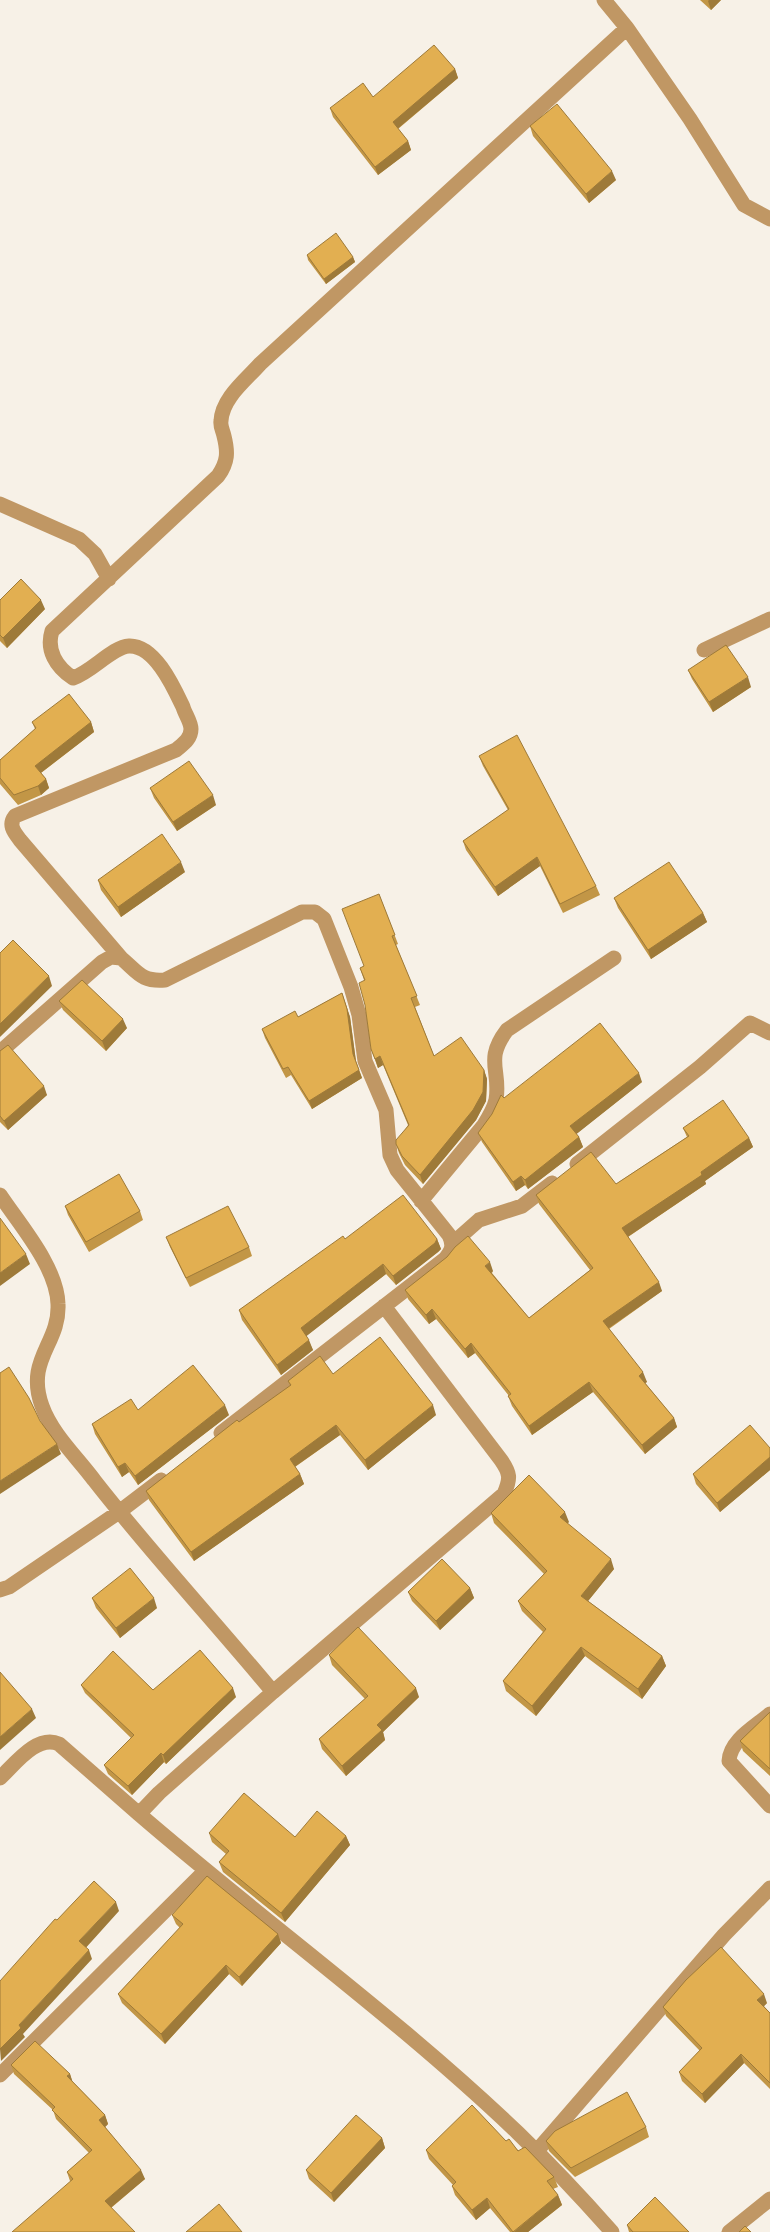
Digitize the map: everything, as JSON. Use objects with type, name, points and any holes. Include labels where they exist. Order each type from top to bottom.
[{"type":"street","points":[[604,0],[627,28],[690,119],[744,205],[770,219]]},
{"type":"street","points":[[207,1444],[445,1259],[452,1250],[453,1243],[449,1235],[397,1170],[390,1155],[386,1110],[365,1061],[359,1015],[352,987],[324,919],[315,912],[302,912],[165,980],[152,981],[138,975],[122,958],[20,840],[11,827],[15,816],[176,750],[185,743],[190,734],[191,726],[174,687],[160,665],[146,652],[131,646],[120,648],[82,675],[73,678],[66,673],[51,653],[49,642],[52,631],[218,476],[226,465],[228,452],[220,422],[223,410],[229,399],[260,364],[627,28]]},
{"type":"street","points":[[0,504],[79,539],[95,554],[108,578]]},
{"type":"street","points":[[704,650],[770,619]]},
{"type":"street","points":[[0,1052],[102,962],[111,958],[122,958]]},
{"type":"street","points":[[421,1201],[491,1114],[496,1101],[494,1056],[498,1042],[507,1030],[614,958]]},
{"type":"street","points":[[453,1243],[479,1220],[522,1206],[700,1067],[750,1023],[770,1034]]},
{"type":"street","points":[[0,1195],[43,1258],[53,1281],[58,1304],[56,1324],[39,1364],[36,1388],[43,1408],[56,1431],[119,1512],[273,1692]]},
{"type":"street","points":[[139,1814],[159,1793],[273,1692],[504,1494],[509,1484],[508,1471],[501,1460],[384,1306]]},
{"type":"street","points":[[0,1590],[9,1587],[119,1512],[176,1468]]},
{"type":"street","points":[[770,1714],[735,1744],[729,1754],[729,1761],[770,1806]]},
{"type":"street","points":[[0,1778],[36,1745],[45,1741],[53,1741],[59,1744],[205,1871],[404,2032],[536,2152],[612,2232]]},
{"type":"street","points":[[0,2075],[205,1871]]},
{"type":"street","points":[[536,2152],[724,1935],[770,1888]]},
{"type":"street","points":[[729,2232],[770,2198]]},
{"type":"building","points":[[434,45],[455,69],[393,122],[408,141],[375,167],[330,108],[363,83],[373,97]]},
{"type":"building","points":[[557,104],[612,171],[586,194],[530,126]]},
{"type":"building","points":[[336,233],[353,257],[324,279],[307,255]]},
{"type":"building","points":[[21,579],[41,600],[3,638],[0,635],[0,600]]},
{"type":"building","points":[[726,645],[748,677],[709,702],[688,670]]},
{"type":"building","points":[[69,694],[91,722],[35,766],[46,779],[38,786],[14,795],[0,778],[0,760],[36,728],[32,722]]},
{"type":"building","points":[[517,735],[596,886],[560,904],[537,857],[495,887],[463,841],[509,809],[479,756]]},
{"type":"building","points":[[189,761],[213,795],[173,822],[150,788]]},
{"type":"building","points":[[162,834],[181,862],[118,907],[98,880]]},
{"type":"building","points":[[669,862],[703,913],[648,950],[614,898]]},
{"type":"building","points":[[379,894],[395,935],[392,936],[417,996],[411,998],[434,1056],[461,1037],[484,1070],[483,1092],[473,1110],[420,1175],[402,1156],[396,1144],[396,1140],[409,1125],[380,1056],[375,1059],[371,1049],[365,1005],[359,983],[365,980],[360,968],[364,966],[342,909]]},
{"type":"building","points":[[13,940],[49,976],[0,1024],[0,953]]},
{"type":"building","points":[[82,980],[123,1019],[102,1041],[59,1001]]},
{"type":"building","points":[[342,993],[347,1009],[353,1054],[359,1070],[309,1101],[288,1067],[283,1069],[262,1029],[295,1011],[298,1017]]},
{"type":"building","points":[[600,1023],[639,1073],[570,1126],[579,1137],[525,1180],[521,1176],[513,1182],[478,1133],[492,1114],[501,1095],[504,1098]]},
{"type":"building","points":[[8,1045],[44,1086],[4,1121],[0,1116],[0,1051]]},
{"type":"building","points":[[723,1100],[749,1138],[701,1172],[702,1175],[622,1228],[659,1282],[603,1321],[643,1372],[639,1376],[674,1418],[642,1445],[589,1382],[529,1426],[508,1396],[511,1394],[471,1343],[465,1349],[432,1309],[426,1315],[405,1290],[447,1257],[468,1236],[490,1262],[485,1266],[529,1318],[593,1268],[536,1195],[591,1152],[616,1184],[689,1136],[683,1128]]},
{"type":"building","points":[[119,1174],[140,1211],[86,1242],[65,1206]]},
{"type":"building","points":[[403,1195],[437,1239],[435,1243],[393,1276],[383,1264],[301,1328],[309,1340],[277,1365],[239,1310],[343,1236],[345,1239]]},
{"type":"building","points":[[228,1206],[249,1247],[186,1278],[166,1237]]},
{"type":"building","points":[[0,1218],[26,1254],[0,1273]]},
{"type":"building","points":[[380,1337],[433,1405],[365,1460],[336,1425],[290,1459],[300,1474],[191,1552],[146,1491],[237,1420],[239,1422],[291,1385],[288,1381],[320,1356],[333,1374]]},
{"type":"building","points":[[193,1365],[225,1405],[135,1476],[125,1463],[118,1467],[92,1424],[131,1399],[138,1410]]},
{"type":"building","points":[[9,1367],[29,1398],[40,1421],[57,1444],[0,1481],[0,1373]]},
{"type":"building","points":[[750,1425],[770,1448],[770,1457],[717,1503],[693,1474]]},
{"type":"building","points":[[529,1475],[565,1512],[560,1517],[611,1559],[581,1596],[662,1656],[638,1689],[581,1647],[532,1706],[503,1681],[546,1629],[518,1601],[547,1571],[491,1513]]},
{"type":"building","points":[[442,1559],[470,1588],[436,1621],[408,1592]]},
{"type":"building","points":[[130,1568],[154,1598],[116,1628],[92,1598]]},
{"type":"building","points":[[358,1627],[416,1688],[377,1725],[382,1730],[342,1766],[319,1739],[368,1696],[329,1655]]},
{"type":"building","points":[[200,1650],[233,1688],[163,1755],[161,1753],[128,1786],[104,1765],[134,1735],[81,1685],[113,1651],[153,1690]]},
{"type":"building","points":[[0,1672],[32,1709],[0,1737]]},
{"type":"building","points":[[770,1712],[770,1769],[740,1741]]},
{"type":"building","points":[[244,1793],[295,1837],[317,1811],[346,1836],[281,1913],[219,1862],[229,1851],[209,1833]]},
{"type":"building","points":[[207,1876],[278,1934],[239,1977],[226,1965],[161,2034],[118,1994],[183,1924],[172,1915]]},
{"type":"building","points":[[94,1881],[116,1902],[79,1941],[89,1950],[19,2025],[21,2028],[0,2049],[0,1981],[55,1919],[57,1920]]},
{"type":"building","points":[[721,1947],[764,1994],[757,2000],[770,2013],[770,2083],[741,2054],[702,2094],[679,2072],[702,2048],[663,2007],[686,1980]]},
{"type":"building","points":[[35,2041],[70,2074],[67,2076],[105,2115],[99,2120],[141,2170],[105,2201],[135,2232],[12,2232],[73,2179],[67,2172],[92,2150],[52,2110],[55,2107],[11,2065]]},
{"type":"building","points":[[627,2092],[646,2127],[571,2168],[546,2141],[555,2131]]},
{"type":"building","points":[[472,2105],[506,2141],[509,2139],[518,2151],[525,2147],[554,2177],[547,2181],[558,2195],[513,2232],[487,2198],[472,2210],[452,2186],[456,2182],[426,2150]]},
{"type":"building","points":[[356,2115],[382,2138],[331,2193],[306,2170]]},
{"type":"building","points":[[655,2197],[689,2232],[633,2232],[627,2225]]},
{"type":"building","points":[[219,2204],[242,2232],[186,2232]]},
{"type":"building","points":[[745,2226],[751,2232],[739,2232]]}]
